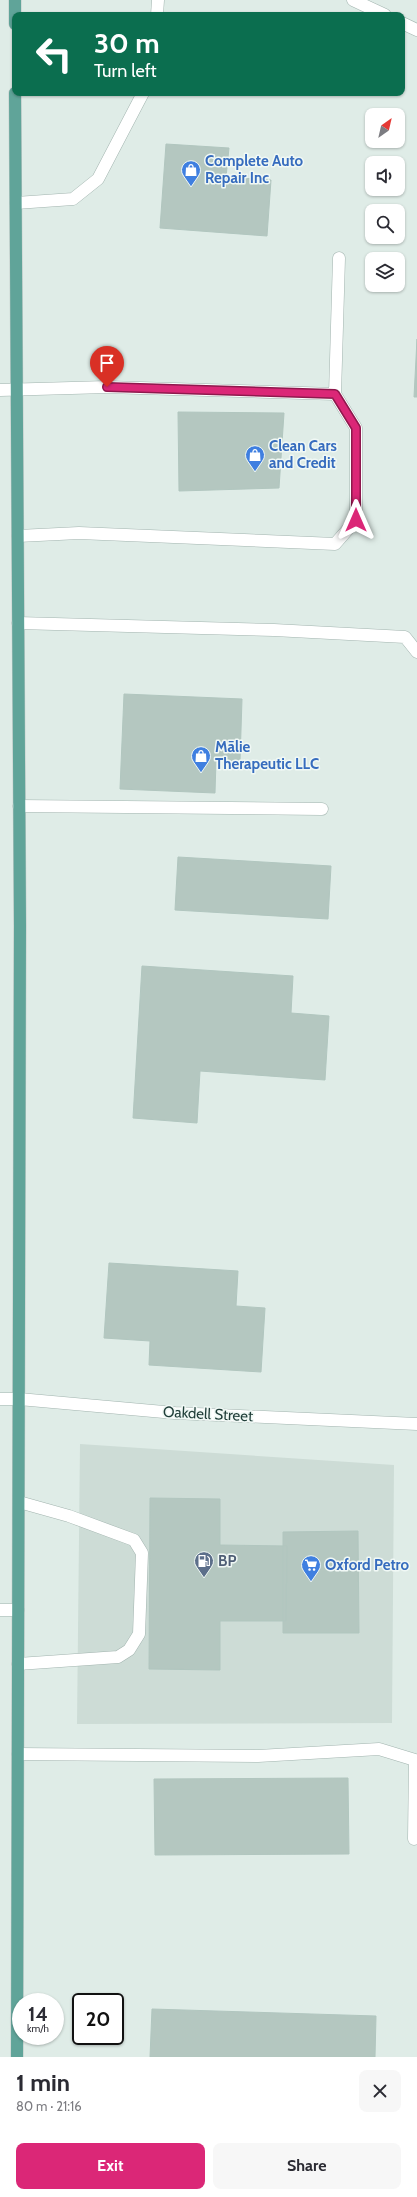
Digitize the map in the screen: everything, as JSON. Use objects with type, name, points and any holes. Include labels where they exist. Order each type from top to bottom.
[{"type":"main road","points":[[15,0],[15,12]]},
{"type":"main road","points":[[15,96],[19,806],[17,2057]]},
{"type":"street","points":[[157,12],[158,0]]},
{"type":"street","points":[[353,0],[379,12]]},
{"type":"street","points":[[405,24],[417,30]]},
{"type":"street","points":[[16,203],[73,199],[98,179],[141,96]]},
{"type":"street","points":[[18,536],[79,532],[335,544],[356,520],[356,428],[335,394],[339,258]]},
{"type":"street","points":[[0,390],[107,387],[335,394]]},
{"type":"street","points":[[18,623],[258,630],[405,637],[417,652]]},
{"type":"street","points":[[19,806],[322,809]]},
{"type":"street","name":"Oakdell Street","points":[[0,1399],[19,1399],[175,1413],[417,1424]]},
{"type":"street","points":[[18,1664],[118,1657],[129,1650],[139,1634],[142,1553],[134,1540],[116,1532],[69,1516],[19,1502]]},
{"type":"street","points":[[0,1610],[18,1610]]},
{"type":"street","points":[[18,1754],[258,1756],[379,1749],[415,1760],[414,1839]]},
{"type":"shaded area","points":[[80,1444],[394,1465],[392,1723],[77,1724]]},
{"type":"building","points":[[166,144],[229,148],[226,177],[271,180],[267,236],[160,228]]},
{"type":"building","points":[[417,339],[417,397],[414,397]]},
{"type":"building","points":[[178,412],[284,413],[279,488],[179,491]]},
{"type":"building","points":[[124,694],[242,699],[240,761],[216,760],[215,793],[120,789]]},
{"type":"building","points":[[178,857],[331,866],[328,919],[175,910]]},
{"type":"building","points":[[142,966],[293,976],[291,1013],[329,1016],[325,1080],[200,1071],[197,1123],[133,1118]]},
{"type":"building","points":[[109,1263],[238,1271],[236,1306],[265,1308],[261,1372],[149,1365],[150,1341],[104,1338]]},
{"type":"building","points":[[150,1498],[220,1499],[220,1545],[287,1546],[286,1621],[220,1621],[220,1670],[149,1669]]},
{"type":"building","points":[[358,1531],[359,1633],[283,1633],[283,1532]]},
{"type":"building","points":[[348,1778],[349,1854],[155,1855],[154,1779]]},
{"type":"building","points":[[152,2009],[376,2016],[375,2057],[150,2057]]},
{"type":"place","name":"Complete Auto Repair Inc","points":[[191,187]]},
{"type":"place","name":"Clean Cars and Credit","points":[[255,472]]},
{"type":"place","name":"Mālie Therapeutic LLC","points":[[201,773]]},
{"type":"place","name":"BP","points":[[204,1578]]},
{"type":"place","name":"Oxford Petro","points":[[311,1582]]},
{"type":"route","points":[[107,387],[335,394],[356,428],[356,520]]}]
